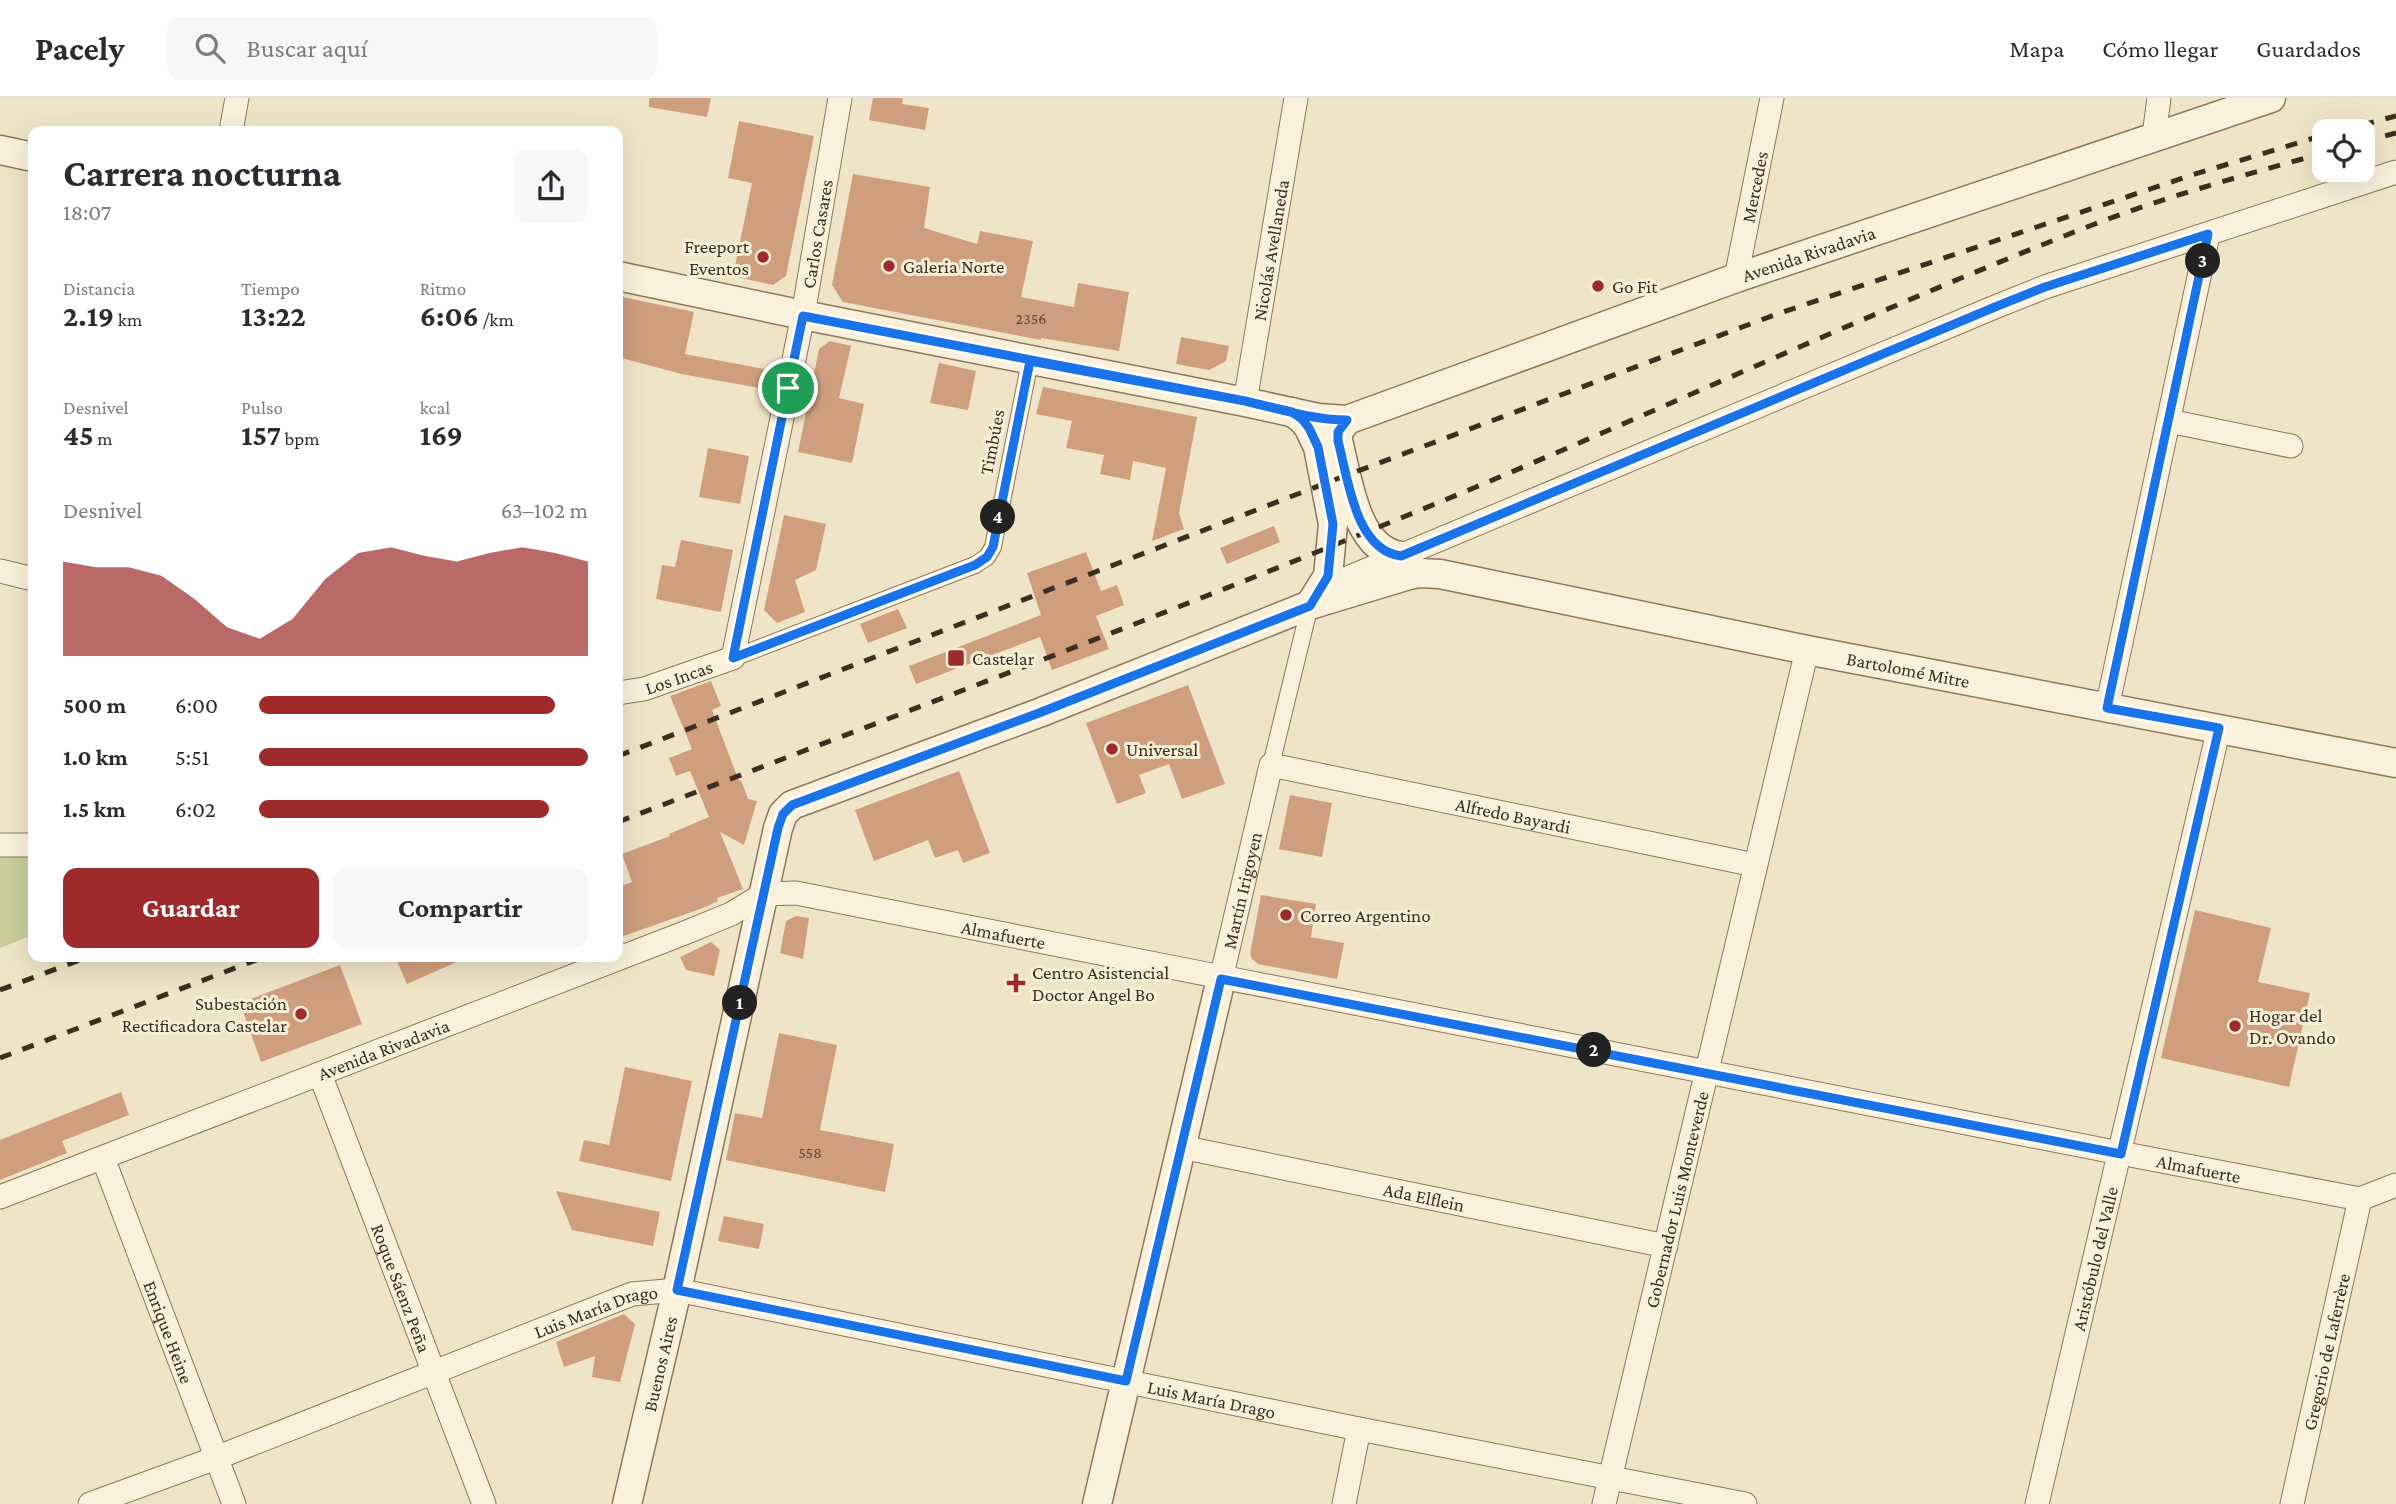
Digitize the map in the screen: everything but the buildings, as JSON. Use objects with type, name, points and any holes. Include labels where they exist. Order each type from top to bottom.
[{"type":"street","points":[[232,126],[237,98]]},
{"type":"street","name":"Carlos Casares","points":[[733,658],[803,316],[840,98]]},
{"type":"street","name":"Nicolás Avellaneda","points":[[1245,401],[1296,98]]},
{"type":"street","name":"Mercedes","points":[[1736,278],[1772,98]]},
{"type":"street","points":[[2154,136],[2159,98]]},
{"type":"street","name":"Avenida Rivadavia","points":[[1347,420],[1736,278],[2271,98]]},
{"type":"street","points":[[0,150],[28,156]]},
{"type":"street","points":[[1310,606],[2045,287],[2396,172]]},
{"type":"street","points":[[2107,708],[2208,234]]},
{"type":"street","points":[[623,277],[803,316],[1245,401],[1318,418],[1347,420]]},
{"type":"street","name":"Timbúes","points":[[975,565],[987,557],[993,547],[1030,361]]},
{"type":"street","points":[[1292,412],[1309,428],[1318,447],[1333,524],[1328,576],[1310,606]]},
{"type":"street","points":[[1347,420],[1338,432],[1338,441],[1357,512],[1371,540],[1379,549],[1411,564]]},
{"type":"street","points":[[2169,421],[2291,446]]},
{"type":"street","name":"Bartolomé Mitre","points":[[1411,564],[1440,574],[1807,650],[2396,763]]},
{"type":"street","name":"Los Incas","points":[[623,692],[644,689],[733,658],[975,565]]},
{"type":"street","points":[[0,571],[28,578]]},
{"type":"street","name":"Martín Irigoyen","points":[[1097,1504],[1310,606]]},
{"type":"street","name":"Buenos Aires","points":[[627,1504],[783,814],[792,805],[1039,713],[1310,606]]},
{"type":"street","name":"Gobernador Luis Monteverde","points":[[1604,1504],[1807,650]]},
{"type":"street","name":"Aristóbulo del Valle","points":[[2037,1504],[2219,728]]},
{"type":"street","name":"Alfredo Bayardi","points":[[1271,765],[1755,865]]},
{"type":"street","points":[[0,845],[28,845]]},
{"type":"street","name":"Almafuerte","points":[[764,894],[796,893],[1221,979],[2360,1199]]},
{"type":"street","name":"Avenida Rivadavia","points":[[623,956],[731,914],[764,894]]},
{"type":"street","name":"Avenida Rivadavia","points":[[0,1197],[608,962]]},
{"type":"street","name":"Roque Sáenz Peña","points":[[320,1074],[484,1504]]},
{"type":"street","name":"Ada Elflein","points":[[1181,1147],[1666,1246]]},
{"type":"street","name":"Enrique Heine","points":[[103,1158],[234,1504]]},
{"type":"street","points":[[2360,1199],[2396,1185]]},
{"type":"street","name":"Gregorio de Laferrère","points":[[2292,1504],[2360,1199]]},
{"type":"street","name":"Luis María Drago","points":[[90,1504],[216,1458],[632,1294],[677,1290],[1359,1429],[1745,1504]]},
{"type":"street","points":[[1344,1504],[1359,1429]]},
{"type":"green space","points":[[0,857],[28,857],[28,937],[0,948]]},
{"type":"railway","points":[[2375,122],[2396,116]]},
{"type":"railway","points":[[2375,139],[2396,133]]},
{"type":"railway","points":[[623,754],[1347,475],[1777,314],[2192,175],[2312,139]]},
{"type":"railway","points":[[623,820],[1048,658],[1370,531],[1933,290],[2087,227],[2175,196],[2312,156]]},
{"type":"railway","points":[[0,990],[75,962]]},
{"type":"railway","points":[[0,1058],[251,962]]},
{"type":"place","name":"Freeport Eventos","points":[[763,257]]},
{"type":"place","name":"Galeria Norte","points":[[889,266]]},
{"type":"place","name":"Go Fit","points":[[1598,286]]},
{"type":"place","name":"Castelar","points":[[956,658]]},
{"type":"place","name":"Universal","points":[[1112,749]]},
{"type":"place","name":"Correo Argentino","points":[[1286,915]]},
{"type":"place","name":"Centro Asistencial Doctor Angel Bo","points":[[1016,983]]},
{"type":"place","name":"Subestación Rectificadora Castelar","points":[[301,1014]]},
{"type":"place","name":"Hogar del Dr. Ovando","points":[[2235,1026]]},
{"type":"route","points":[[788,388],[733,658],[975,565],[987,557],[993,547],[1030,361],[1245,401],[1318,418],[1347,420],[1338,432],[1338,441],[1357,512],[1371,540],[1379,549],[1401,556],[2045,287],[2208,234],[2107,708],[2219,728],[2121,1154],[1221,979],[1126,1381],[677,1290],[783,814],[792,805],[1039,713],[1310,606],[1328,576],[1333,524],[1318,447],[1309,428],[1292,412],[1245,401],[803,316],[788,388]]}]
